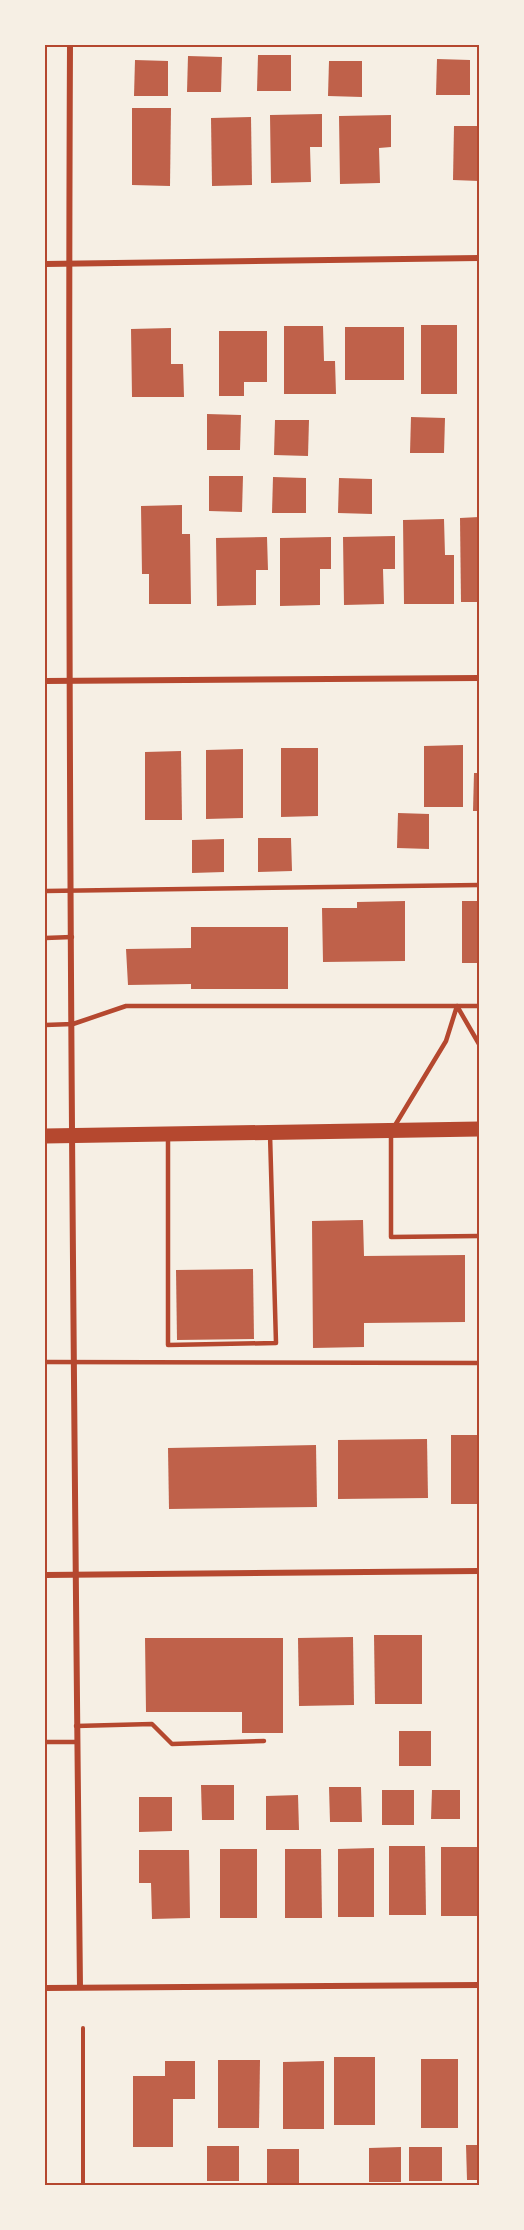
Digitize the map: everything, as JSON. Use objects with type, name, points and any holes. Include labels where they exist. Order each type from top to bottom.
[{"type":"main road","points":[[45,1136],[479,1129]]},
{"type":"street","points":[[70,45],[74,1362],[80,1987]]},
{"type":"street","points":[[45,264],[479,258]]},
{"type":"street","points":[[45,681],[479,678]]},
{"type":"street","points":[[45,1575],[479,1571]]},
{"type":"street","points":[[45,1988],[479,1985]]},
{"type":"lane","points":[[45,891],[479,885]]},
{"type":"lane","points":[[45,938],[72,937]]},
{"type":"lane","points":[[45,1025],[73,1024],[126,1006],[479,1006]]},
{"type":"lane","points":[[457,1006],[479,1044]]},
{"type":"lane","points":[[457,1006],[446,1041],[391,1131],[391,1237],[479,1236]]},
{"type":"lane","points":[[168,1134],[168,1346],[276,1343],[270,1133]]},
{"type":"lane","points":[[45,1362],[479,1363]]},
{"type":"lane","points":[[76,1726],[152,1724],[172,1744],[264,1741]]},
{"type":"lane","points":[[45,1742],[76,1742]]},
{"type":"path","points":[[83,2028],[83,2185]]},
{"type":"building","points":[[258,55],[291,55],[291,91],[257,91]]},
{"type":"building","points":[[188,56],[222,57],[221,92],[187,92]]},
{"type":"building","points":[[437,59],[470,60],[470,95],[436,95]]},
{"type":"building","points":[[135,60],[168,61],[168,96],[134,96]]},
{"type":"building","points":[[329,61],[362,61],[362,97],[328,96]]},
{"type":"building","points":[[132,108],[171,108],[170,186],[132,185]]},
{"type":"building","points":[[322,114],[322,147],[310,147],[311,182],[271,183],[270,115]]},
{"type":"building","points":[[391,115],[391,147],[379,148],[380,183],[340,184],[339,116]]},
{"type":"building","points":[[251,117],[252,185],[212,186],[211,118]]},
{"type":"building","points":[[454,126],[479,126],[479,181],[453,180]]},
{"type":"building","points":[[421,325],[457,325],[457,394],[421,394]]},
{"type":"building","points":[[284,326],[323,326],[324,361],[335,361],[336,394],[284,394]]},
{"type":"building","points":[[345,327],[404,327],[404,380],[345,380]]},
{"type":"building","points":[[171,328],[171,364],[183,364],[184,397],[132,397],[131,329]]},
{"type":"building","points":[[219,331],[267,331],[267,382],[244,382],[244,396],[219,396]]},
{"type":"building","points":[[207,414],[241,415],[240,450],[207,450]]},
{"type":"building","points":[[411,417],[445,418],[444,453],[410,453]]},
{"type":"building","points":[[275,420],[309,420],[308,456],[274,455]]},
{"type":"building","points":[[209,476],[243,476],[242,512],[209,511]]},
{"type":"building","points":[[273,477],[306,478],[306,513],[272,513]]},
{"type":"building","points":[[339,478],[372,479],[372,514],[338,513]]},
{"type":"building","points":[[182,505],[182,534],[190,534],[191,604],[149,604],[149,574],[142,574],[141,506]]},
{"type":"building","points":[[479,517],[479,602],[461,602],[460,518]]},
{"type":"building","points":[[444,519],[445,555],[454,555],[454,604],[404,604],[403,520]]},
{"type":"building","points":[[395,536],[395,569],[383,569],[384,604],[344,605],[343,537]]},
{"type":"building","points":[[267,537],[268,570],[256,570],[256,605],[217,606],[216,538]]},
{"type":"building","points":[[331,537],[331,569],[320,569],[320,605],[280,606],[280,538]]},
{"type":"building","points":[[463,745],[463,807],[424,807],[424,746]]},
{"type":"building","points":[[281,748],[318,748],[318,816],[281,817]]},
{"type":"building","points":[[243,749],[243,818],[206,819],[206,750]]},
{"type":"building","points":[[181,751],[182,820],[145,820],[145,752]]},
{"type":"building","points":[[474,773],[479,773],[479,811],[473,811]]},
{"type":"building","points":[[398,813],[429,814],[429,849],[397,848]]},
{"type":"building","points":[[258,838],[291,838],[292,871],[258,872]]},
{"type":"building","points":[[224,839],[224,872],[192,873],[192,840]]},
{"type":"building","points":[[405,901],[405,961],[323,962],[322,908],[357,908],[357,902]]},
{"type":"building","points":[[462,901],[479,901],[479,963],[462,963]]},
{"type":"building","points":[[191,927],[288,927],[288,989],[191,989],[191,984],[128,985],[126,949],[191,948]]},
{"type":"building","points":[[363,1220],[364,1256],[465,1255],[465,1322],[364,1323],[364,1347],[313,1348],[312,1221]]},
{"type":"building","points":[[253,1269],[254,1339],[177,1340],[176,1270]]},
{"type":"building","points":[[451,1435],[479,1435],[479,1504],[451,1504]]},
{"type":"building","points":[[427,1439],[428,1498],[338,1499],[338,1440]]},
{"type":"building","points":[[316,1445],[317,1507],[169,1509],[168,1448]]},
{"type":"building","points":[[374,1635],[422,1635],[422,1704],[375,1704]]},
{"type":"building","points":[[353,1637],[354,1705],[299,1706],[298,1638]]},
{"type":"building","points":[[145,1638],[283,1638],[283,1733],[242,1733],[242,1712],[146,1712]]},
{"type":"building","points":[[399,1731],[431,1731],[431,1766],[399,1766]]},
{"type":"building","points":[[201,1785],[234,1785],[234,1820],[202,1820]]},
{"type":"building","points":[[329,1787],[361,1787],[362,1822],[330,1822]]},
{"type":"building","points":[[382,1790],[414,1790],[414,1825],[382,1825]]},
{"type":"building","points":[[432,1790],[460,1790],[460,1819],[431,1819]]},
{"type":"building","points":[[298,1795],[299,1830],[266,1830],[266,1796]]},
{"type":"building","points":[[139,1797],[172,1797],[172,1831],[139,1832]]},
{"type":"building","points":[[389,1846],[425,1846],[426,1915],[389,1915]]},
{"type":"building","points":[[441,1847],[477,1847],[478,1916],[441,1916]]},
{"type":"building","points":[[374,1848],[374,1917],[338,1917],[338,1849]]},
{"type":"building","points":[[220,1849],[257,1849],[257,1918],[220,1918]]},
{"type":"building","points":[[285,1849],[321,1849],[322,1918],[285,1918]]},
{"type":"building","points":[[139,1850],[189,1850],[190,1918],[152,1919],[151,1883],[139,1883]]},
{"type":"building","points":[[334,2057],[375,2057],[375,2125],[334,2125]]},
{"type":"building","points":[[421,2059],[458,2059],[458,2128],[421,2128]]},
{"type":"building","points":[[218,2060],[260,2060],[259,2128],[218,2128]]},
{"type":"building","points":[[165,2061],[195,2061],[195,2099],[173,2099],[173,2147],[133,2147],[133,2076],[165,2076]]},
{"type":"building","points":[[324,2061],[324,2129],[283,2129],[283,2062]]},
{"type":"building","points":[[466,2145],[479,2145],[479,2180],[467,2180]]},
{"type":"building","points":[[207,2146],[239,2146],[239,2181],[207,2181]]},
{"type":"building","points":[[401,2147],[401,2182],[369,2182],[369,2148]]},
{"type":"building","points":[[409,2147],[442,2147],[442,2181],[409,2181]]},
{"type":"building","points":[[267,2149],[299,2149],[299,2183],[267,2184]]}]
